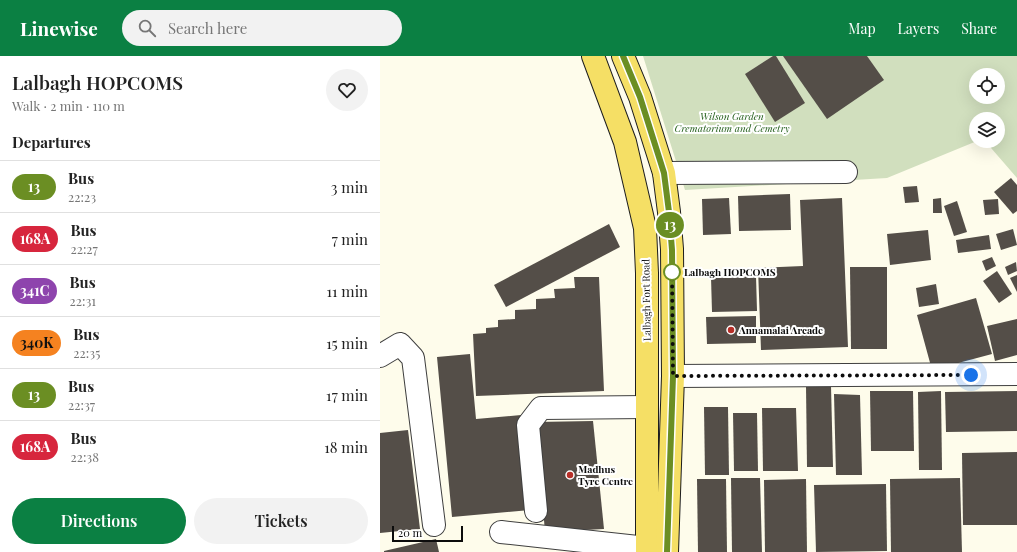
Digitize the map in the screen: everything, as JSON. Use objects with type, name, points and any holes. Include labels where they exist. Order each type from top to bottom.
[{"type":"main road","name":"Lalbagh Fort Road","points":[[593,56],[625,142],[645,228],[647,273],[647,407],[654,551]]},
{"type":"main road","points":[[623,56],[640,97],[664,173],[672,250],[673,376],[654,551]]},
{"type":"street","points":[[664,173],[846,172]]},
{"type":"street","points":[[380,356],[400,344],[413,358],[434,525]]},
{"type":"street","points":[[673,376],[1017,374]]},
{"type":"street","points":[[536,511],[528,426],[541,408],[647,407]]},
{"type":"street","points":[[501,532],[654,551]]},
{"type":"green space","name":"Wilson Garden Crematorium and Cemetry","points":[[643,56],[1017,56],[1017,178],[991,148],[1005,148],[1005,112],[969,112],[969,144],[887,178],[685,190]]},
{"type":"building","points":[[773,56],[776,56],[805,103],[775,122],[745,74]]},
{"type":"building","points":[[783,56],[867,56],[884,80],[827,119]]},
{"type":"building","points":[[1011,178],[1017,185],[1017,211],[1013,214],[994,192]]},
{"type":"building","points":[[917,186],[919,202],[905,203],[903,187]]},
{"type":"building","points":[[790,194],[791,230],[739,231],[738,196]]},
{"type":"building","points":[[729,198],[731,234],[703,235],[702,199]]},
{"type":"building","points":[[842,198],[848,347],[761,350],[758,268],[803,266],[800,200]]},
{"type":"building","points":[[941,198],[942,213],[933,213],[933,199]]},
{"type":"building","points":[[998,199],[999,214],[985,215],[983,200]]},
{"type":"building","points":[[957,201],[967,232],[954,236],[944,206]]},
{"type":"building","points":[[609,224],[620,247],[506,307],[494,285]]},
{"type":"building","points":[[1013,229],[1017,245],[1001,250],[996,234]]},
{"type":"building","points":[[928,230],[931,260],[890,265],[887,234]]},
{"type":"building","points":[[989,235],[991,249],[958,253],[956,240]]},
{"type":"building","points":[[992,257],[996,266],[986,271],[982,261]]},
{"type":"building","points":[[1016,262],[1017,271],[1008,275],[1005,267]]},
{"type":"building","points":[[850,267],[887,267],[887,349],[851,349]]},
{"type":"building","points":[[997,271],[1012,294],[999,303],[983,281]]},
{"type":"building","points":[[1017,275],[1017,292],[1010,278]]},
{"type":"building","points":[[756,276],[757,311],[712,312],[711,277]]},
{"type":"building","points":[[574,277],[599,277],[604,391],[476,396],[473,334],[486,333],[486,328],[498,327],[498,320],[515,319],[515,310],[536,309],[536,299],[555,298],[554,289],[575,288]]},
{"type":"building","points":[[936,284],[939,304],[919,307],[916,288]]},
{"type":"building","points":[[976,298],[992,354],[932,370],[917,315]]},
{"type":"building","name":"Annamalai Arcade","points":[[756,316],[756,343],[707,344],[706,317]]},
{"type":"building","points":[[1017,319],[1017,355],[995,361],[987,326]]},
{"type":"building","points":[[470,354],[476,419],[521,415],[530,510],[452,517],[437,357]]},
{"type":"building","points":[[806,386],[831,386],[833,467],[807,467]]},
{"type":"building","points":[[870,391],[913,391],[914,451],[871,451]]},
{"type":"building","points":[[941,391],[942,470],[919,470],[918,392]]},
{"type":"building","points":[[1017,391],[1017,431],[946,432],[945,392]]},
{"type":"building","points":[[834,394],[860,395],[862,475],[836,475]]},
{"type":"building","points":[[704,407],[728,407],[729,475],[705,475]]},
{"type":"building","points":[[762,408],[796,408],[798,471],[763,471]]},
{"type":"building","points":[[733,413],[757,413],[758,471],[734,471]]},
{"type":"building","name":"Madhus Tyre Centre","points":[[593,421],[604,529],[545,532],[536,422]]},
{"type":"building","points":[[408,430],[420,529],[380,533],[380,433]]},
{"type":"building","points":[[1017,452],[1017,525],[963,525],[962,453]]},
{"type":"building","points":[[731,478],[760,478],[762,552],[732,552]]},
{"type":"building","points":[[960,478],[962,552],[891,552],[890,479]]},
{"type":"building","points":[[697,479],[726,479],[727,552],[698,552]]},
{"type":"building","points":[[806,479],[807,552],[765,552],[764,480]]},
{"type":"building","points":[[886,484],[887,551],[816,552],[814,485]]},
{"type":"building","points":[[436,539],[439,552],[384,552],[384,551]]},
{"type":"bus line","name":"13","points":[[623,56],[640,97],[664,173],[669,212],[672,250],[673,376],[667,552]]},
{"type":"place","name":"Lalbagh HOPCOMS","points":[[672,272]]},
{"type":"place","name":"Annamalai Arcade","points":[[731,330]]},
{"type":"place","name":"Madhus Tyre Centre","points":[[570,475]]},
{"type":"route","points":[[672,272],[673,376],[971,375]]}]
